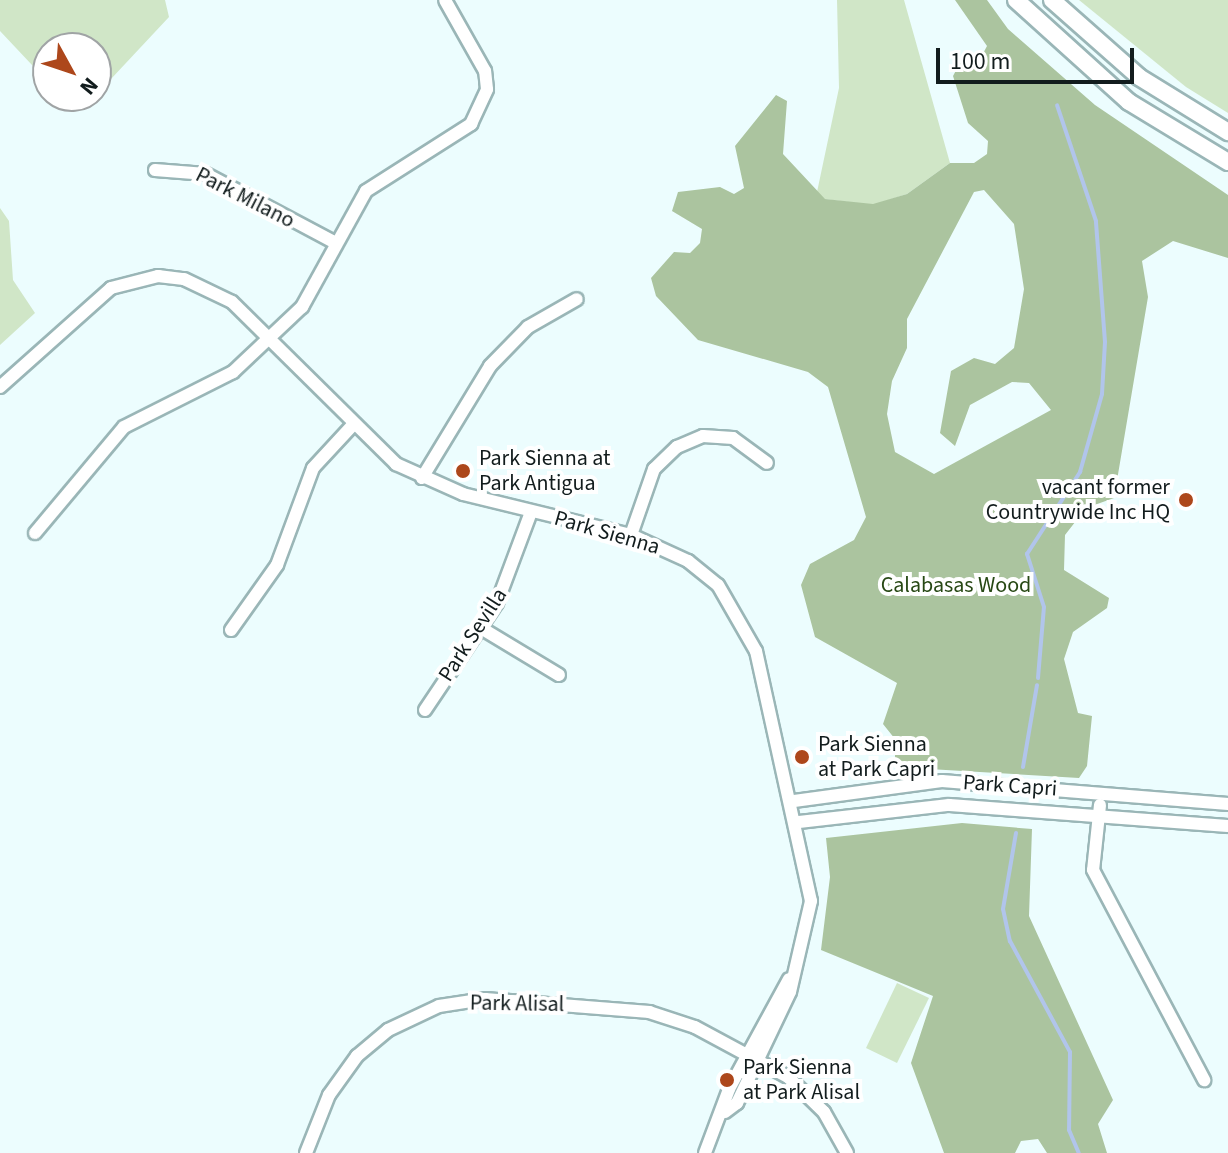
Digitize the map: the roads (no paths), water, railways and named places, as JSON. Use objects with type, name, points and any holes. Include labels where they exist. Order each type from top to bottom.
[{"type":"street","points":[[35,533],[124,427],[225,377],[271,339],[315,289],[332,241],[366,191],[457,137],[482,109],[485,71],[445,0]]},
{"type":"street","points":[[1016,0],[1118,94],[1228,162]]},
{"type":"street","points":[[1052,0],[1139,77],[1228,132]]},
{"type":"street","name":"Park Milano","points":[[155,170],[206,174],[332,241]]},
{"type":"street","name":"Park Sienna","points":[[0,387],[84,305],[136,280],[208,286],[271,339],[351,427],[422,478],[531,512],[631,535],[688,561],[740,616],[756,651],[794,801],[811,901],[789,979],[705,1153]]},
{"type":"street","points":[[422,478],[490,366],[528,327],[577,299]]},
{"type":"street","points":[[231,630],[277,565],[313,468],[351,427]]},
{"type":"street","points":[[631,535],[654,469],[677,447],[703,436],[733,438],[767,463]]},
{"type":"street","name":"Park Sevilla","points":[[425,710],[481,628],[513,568],[531,512]]},
{"type":"street","points":[[481,628],[559,675]]},
{"type":"street","name":"Park Capri","points":[[794,801],[942,781],[1228,804]]},
{"type":"street","points":[[1101,794],[1093,870],[1204,1080]]},
{"type":"street","name":"Park Capri","points":[[799,822],[949,805],[1099,813],[1228,826]]},
{"type":"street","name":"Park Alisal","points":[[306,1153],[329,1095],[357,1056],[388,1030],[439,1006],[485,999],[649,1012],[753,1054],[806,1092],[847,1153]]},
{"type":"waterway","points":[[1038,678],[1044,607],[1027,554],[1080,472],[1102,394],[1105,342],[1096,221],[1057,105]]},
{"type":"waterway","points":[[1023,767],[1037,685]]},
{"type":"waterway","points":[[1016,833],[1003,909],[1010,941],[1070,1052],[1069,1130],[1079,1153]]},
{"type":"place","name":"Park Sienna at Park Antigua","points":[[463,471]]},
{"type":"place","name":"vacant former Countrywide Inc HQ","points":[[1186,500]]},
{"type":"place","name":"Park Sienna at Park Capri","points":[[802,757]]},
{"type":"place","name":"Park Sienna at Park Alisal","points":[[727,1080]]},
{"type":"park label","name":"Calabasas Wood","points":[[956,586]]}]
